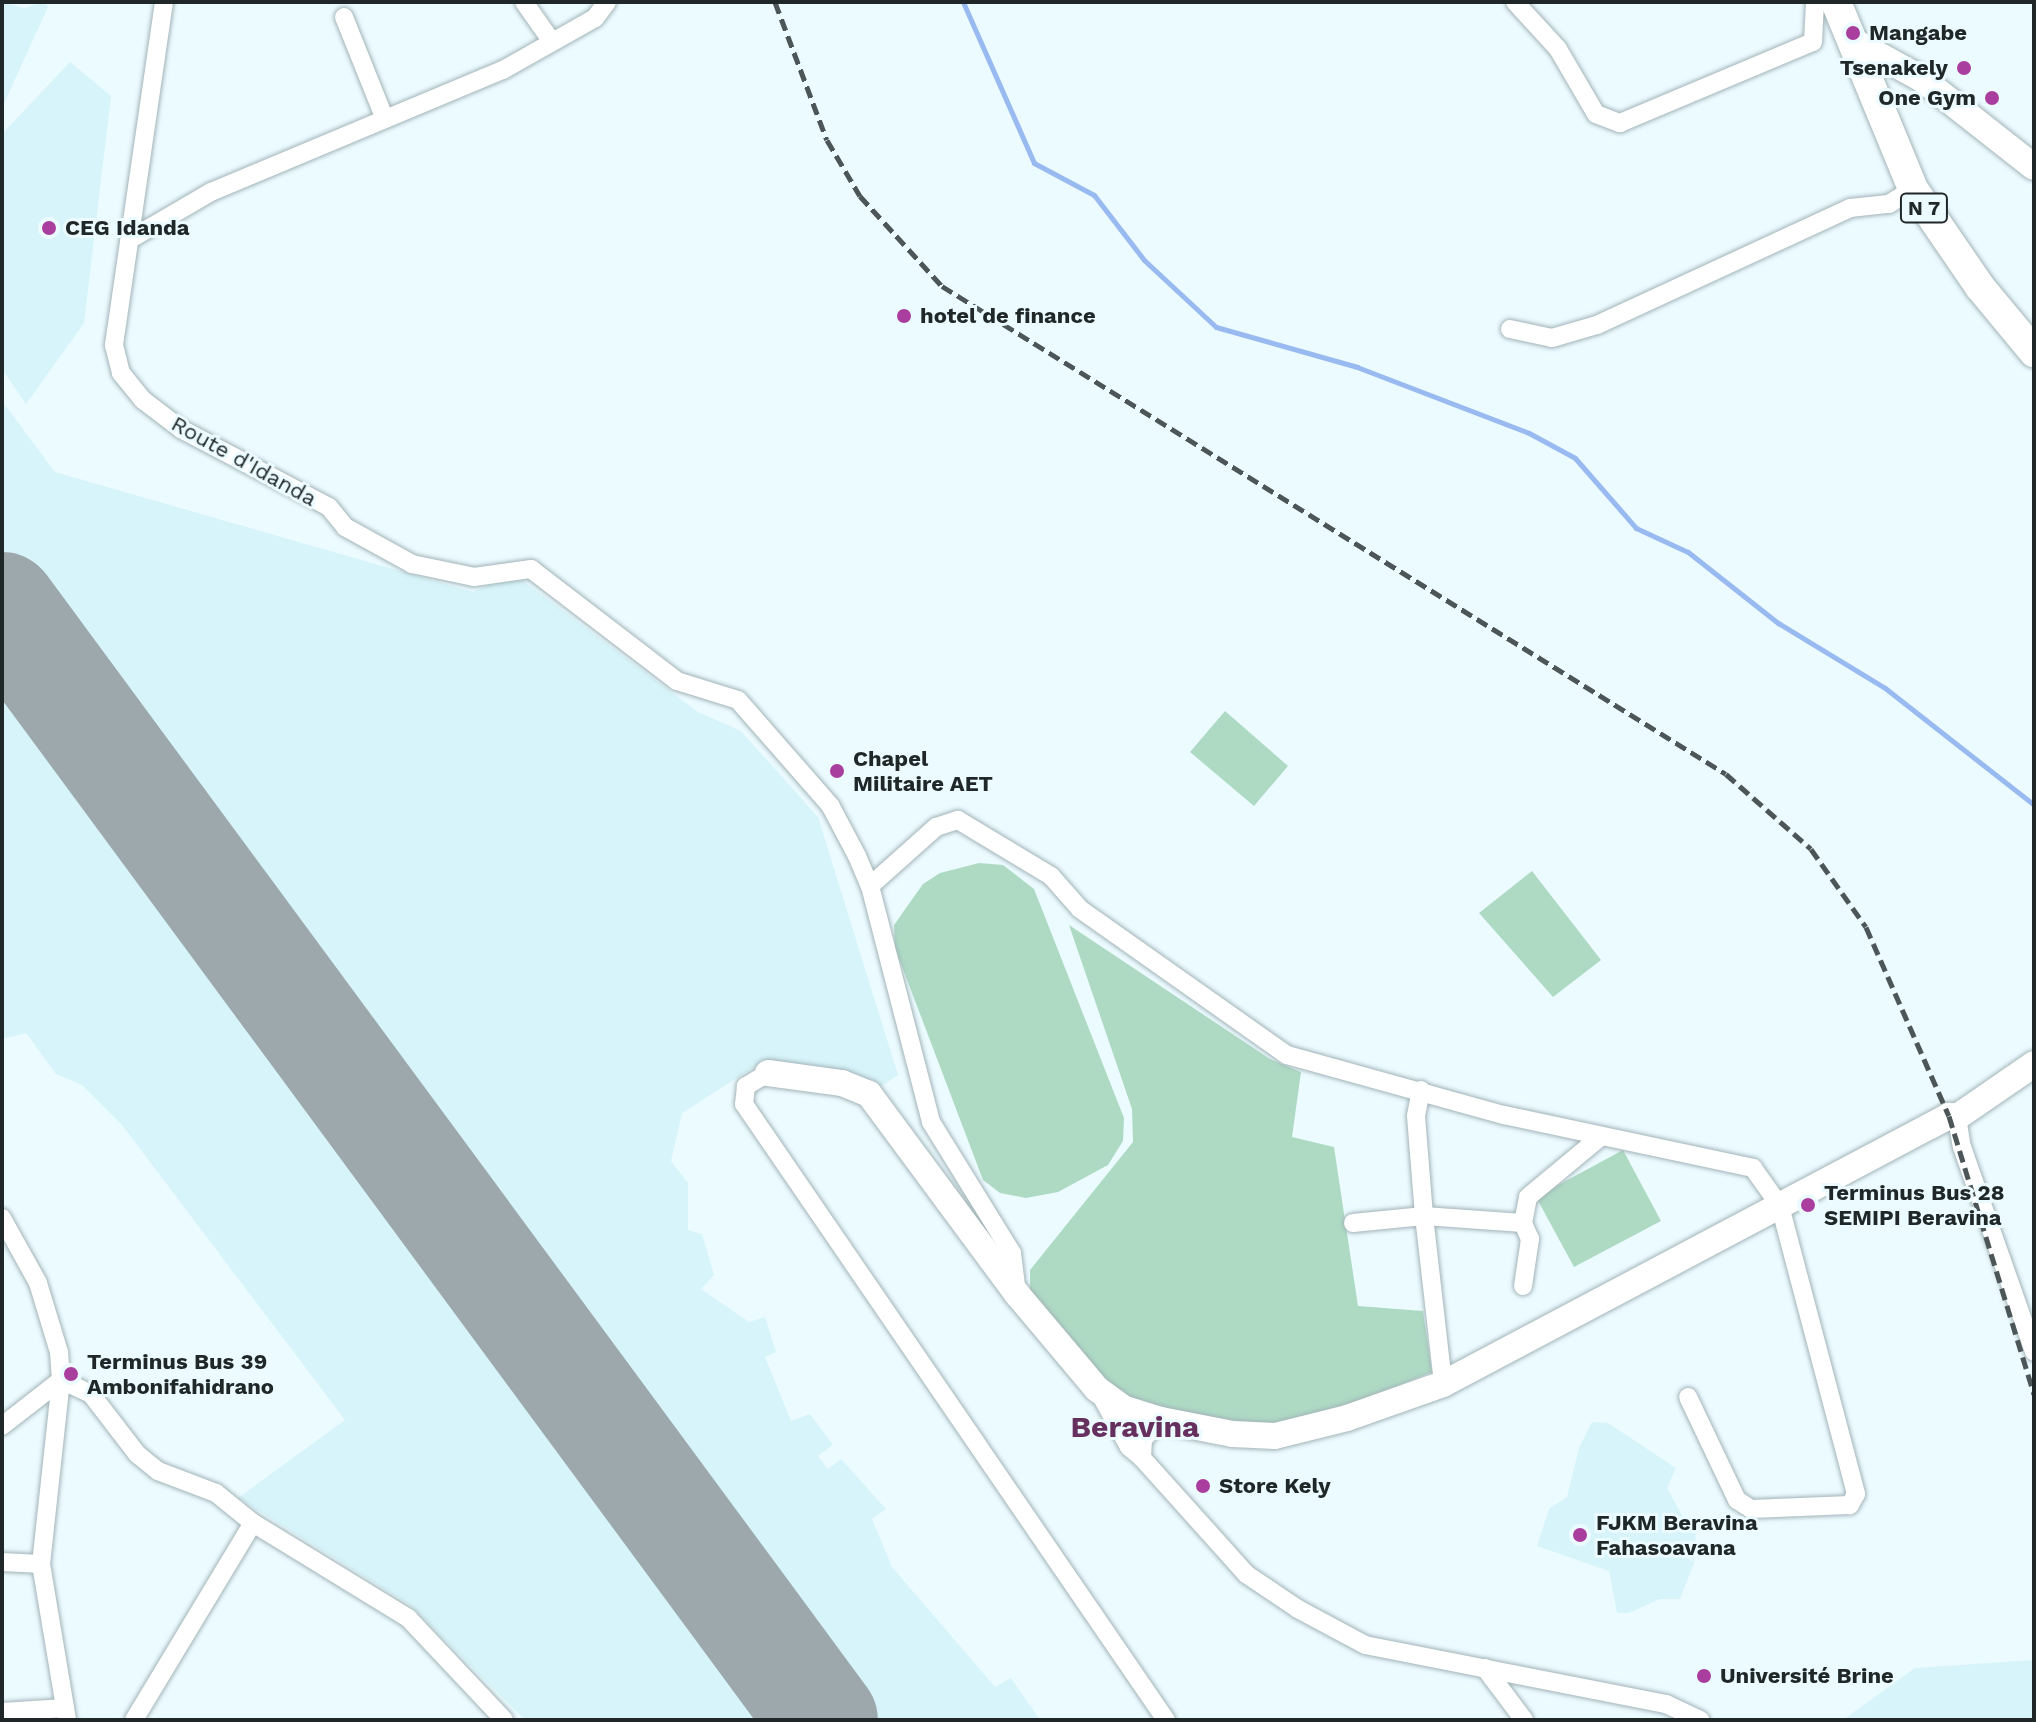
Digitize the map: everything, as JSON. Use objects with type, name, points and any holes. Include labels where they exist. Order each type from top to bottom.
[{"type":"main road","name":"N 7","points":[[1836,2],[1853,41],[1871,98],[1913,189],[1980,287],[2034,352]]},
{"type":"street","name":"Route d'Idanda","points":[[164,2],[134,237],[114,345],[121,373],[143,400],[181,429],[329,507],[345,527],[412,564],[474,577],[531,569],[677,681],[738,700],[830,805],[870,886],[931,1122],[1012,1253],[1017,1294]]},
{"type":"street","points":[[524,2],[550,39]]},
{"type":"street","points":[[134,237],[211,192],[384,117],[503,70],[550,39],[595,18],[607,2]]},
{"type":"street","points":[[1515,2],[1558,49],[1596,114],[1620,123],[1813,42],[1815,2]]},
{"type":"street","points":[[344,17],[384,117]]},
{"type":"street","points":[[1853,41],[1922,79],[2034,167]]},
{"type":"street","points":[[1510,329],[1552,338],[1586,329],[1850,208],[1889,204],[1913,189]]},
{"type":"street","points":[[870,886],[936,827],[958,820],[1051,876],[1080,909],[1287,1055],[1599,1138],[1753,1168],[1780,1206],[1856,1494],[1850,1505],[1751,1509],[1737,1500],[1688,1397]]},
{"type":"street","points":[[1097,1389],[1125,1409],[1161,1420],[1233,1434],[1275,1436],[1347,1418],[1443,1384],[1949,1116],[1957,1117],[2034,1064]]},
{"type":"street","points":[[1166,1720],[744,1104],[746,1086],[768,1073],[842,1083],[869,1094],[1017,1294],[1097,1389],[1129,1447],[1246,1574],[1298,1609],[1365,1645],[1666,1704],[1704,1719]]},
{"type":"street","points":[[1421,1090],[1416,1116],[1443,1384]]},
{"type":"street","points":[[1957,1117],[1962,1147],[2034,1352]]},
{"type":"street","points":[[1523,1286],[1530,1239],[1523,1223],[1528,1197],[1599,1138]]},
{"type":"street","points":[[1353,1223],[1424,1216],[1523,1223]]},
{"type":"street","points":[[2,1218],[38,1283],[59,1352],[61,1380],[41,1564],[66,1714],[2,1712]]},
{"type":"street","points":[[2,1426],[61,1380]]},
{"type":"street","points":[[61,1380],[91,1394],[137,1454],[158,1471],[216,1493],[253,1523],[408,1618],[504,1720]]},
{"type":"street","points":[[1142,1458],[1143,1439],[1161,1420]]},
{"type":"street","points":[[134,1720],[253,1523]]},
{"type":"street","points":[[2,1562],[41,1564]]},
{"type":"street","points":[[1485,1668],[1524,1720]]},
{"type":"shaded area","points":[[2,2],[24,8],[44,2],[48,7],[2,108]]},
{"type":"shaded area","name":"CEG Idanda","points":[[70,62],[111,96],[84,323],[26,404],[2,369],[2,134]]},
{"type":"shaded area","points":[[2,401],[55,472],[473,592],[514,574],[698,712],[741,731],[818,817],[898,1075],[874,1091],[801,1070],[754,1067],[682,1113],[671,1161],[688,1183],[688,1230],[702,1234],[714,1275],[701,1289],[749,1322],[765,1317],[776,1352],[765,1357],[791,1421],[810,1414],[833,1445],[818,1456],[828,1469],[841,1459],[886,1509],[872,1519],[892,1567],[995,1687],[1011,1678],[1040,1720],[525,1720],[410,1605],[238,1498],[345,1420],[122,1125],[82,1085],[56,1074],[26,1033],[2,1039]]},
{"type":"shaded area","points":[[1592,1422],[1608,1423],[1676,1468],[1667,1488],[1684,1519],[1696,1527],[1694,1563],[1680,1599],[1660,1599],[1629,1613],[1617,1613],[1609,1571],[1537,1546],[1549,1509],[1567,1497],[1579,1448]]},
{"type":"shaded area","points":[[2034,1660],[2034,1720],[1843,1720],[1915,1668]]},
{"type":"green space","points":[[1225,711],[1288,766],[1254,806],[1190,752]]},
{"type":"green space","points":[[979,863],[1003,865],[1034,889],[1124,1118],[1123,1141],[1108,1165],[1058,1192],[1026,1198],[1000,1193],[983,1180],[895,948],[894,925],[923,884],[940,873]]},
{"type":"green space","points":[[1532,871],[1601,960],[1553,997],[1479,913]]},
{"type":"green space","points":[[1069,925],[1270,1059],[1301,1072],[1292,1137],[1334,1147],[1358,1306],[1423,1311],[1432,1372],[1315,1419],[1247,1426],[1128,1401],[1088,1375],[1030,1302],[1030,1270],[1133,1142],[1132,1109]]},
{"type":"green space","points":[[1623,1150],[1661,1221],[1574,1267],[1536,1197]]},
{"type":"waterway","points":[[963,2],[1034,163],[1094,195],[1144,260],[1216,327],[1357,367],[1529,433],[1575,458],[1636,528],[1688,552],[1778,623],[1885,688],[2034,805]]},
{"type":"runway","points":[[2,607],[823,1720]]},
{"type":"railway","points":[[775,2],[827,140],[860,196],[942,286],[1726,774],[1811,849],[1866,927],[1949,1116],[2034,1394]]},
{"type":"place","name":"Mangabe","points":[[1853,33]]},
{"type":"place","name":"Tsenakely","points":[[1964,68]]},
{"type":"place","name":"One Gym","points":[[1992,98]]},
{"type":"place","name":"CEG Idanda","points":[[49,228]]},
{"type":"place","name":"hotel de finance","points":[[904,316]]},
{"type":"place","name":"Chapel Militaire AET","points":[[837,771]]},
{"type":"place","name":"Terminus Bus 28 SEMIPI Beravina","points":[[1808,1205]]},
{"type":"place","name":"Terminus Bus 39 Ambonifahidrano","points":[[71,1374]]},
{"type":"place","name":"Store Kely","points":[[1203,1486]]},
{"type":"place","name":"FJKM Beravina Fahasoavana","points":[[1580,1535]]},
{"type":"place","name":"Université Brine","points":[[1704,1676]]},
{"type":"district","name":"Beravina","points":[[1135,1427]]}]
